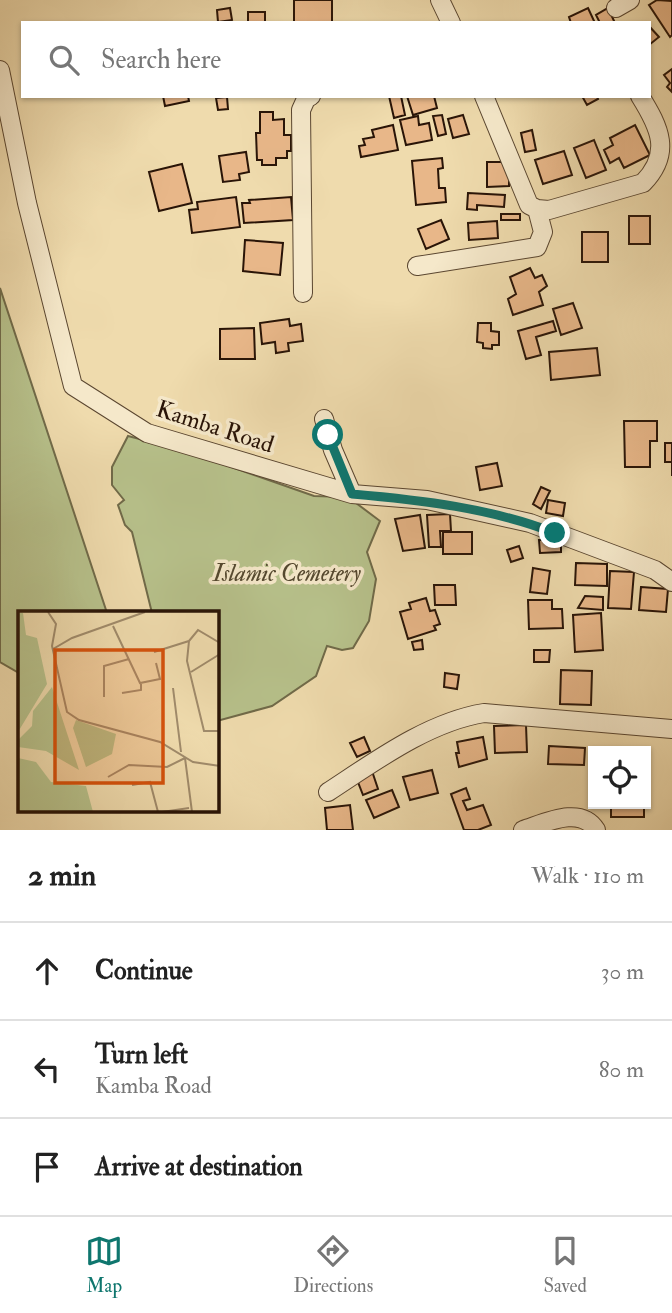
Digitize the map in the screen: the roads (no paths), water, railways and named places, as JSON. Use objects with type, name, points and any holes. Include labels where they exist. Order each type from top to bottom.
[{"type":"street","points":[[440,0],[450,21]]},
{"type":"street","name":"Kamba Road","points":[[0,70],[27,203],[73,386],[147,433],[352,494],[427,500],[530,523],[656,570],[672,582]]},
{"type":"street","points":[[303,293],[300,125],[301,110],[308,98]]},
{"type":"street","points":[[485,98],[530,205],[549,210],[643,183],[654,175],[663,156],[663,133],[640,98]]},
{"type":"street","points":[[417,266],[537,247],[543,233],[537,209]]},
{"type":"street","points":[[324,419],[333,450],[352,494]]},
{"type":"street","points":[[328,792],[386,753],[460,717],[484,713],[672,729]]},
{"type":"street","points":[[523,830],[570,817],[582,817],[591,822],[596,830]]},
{"type":"park label","name":"Islamic Cemetery","points":[[287,573]]}]
